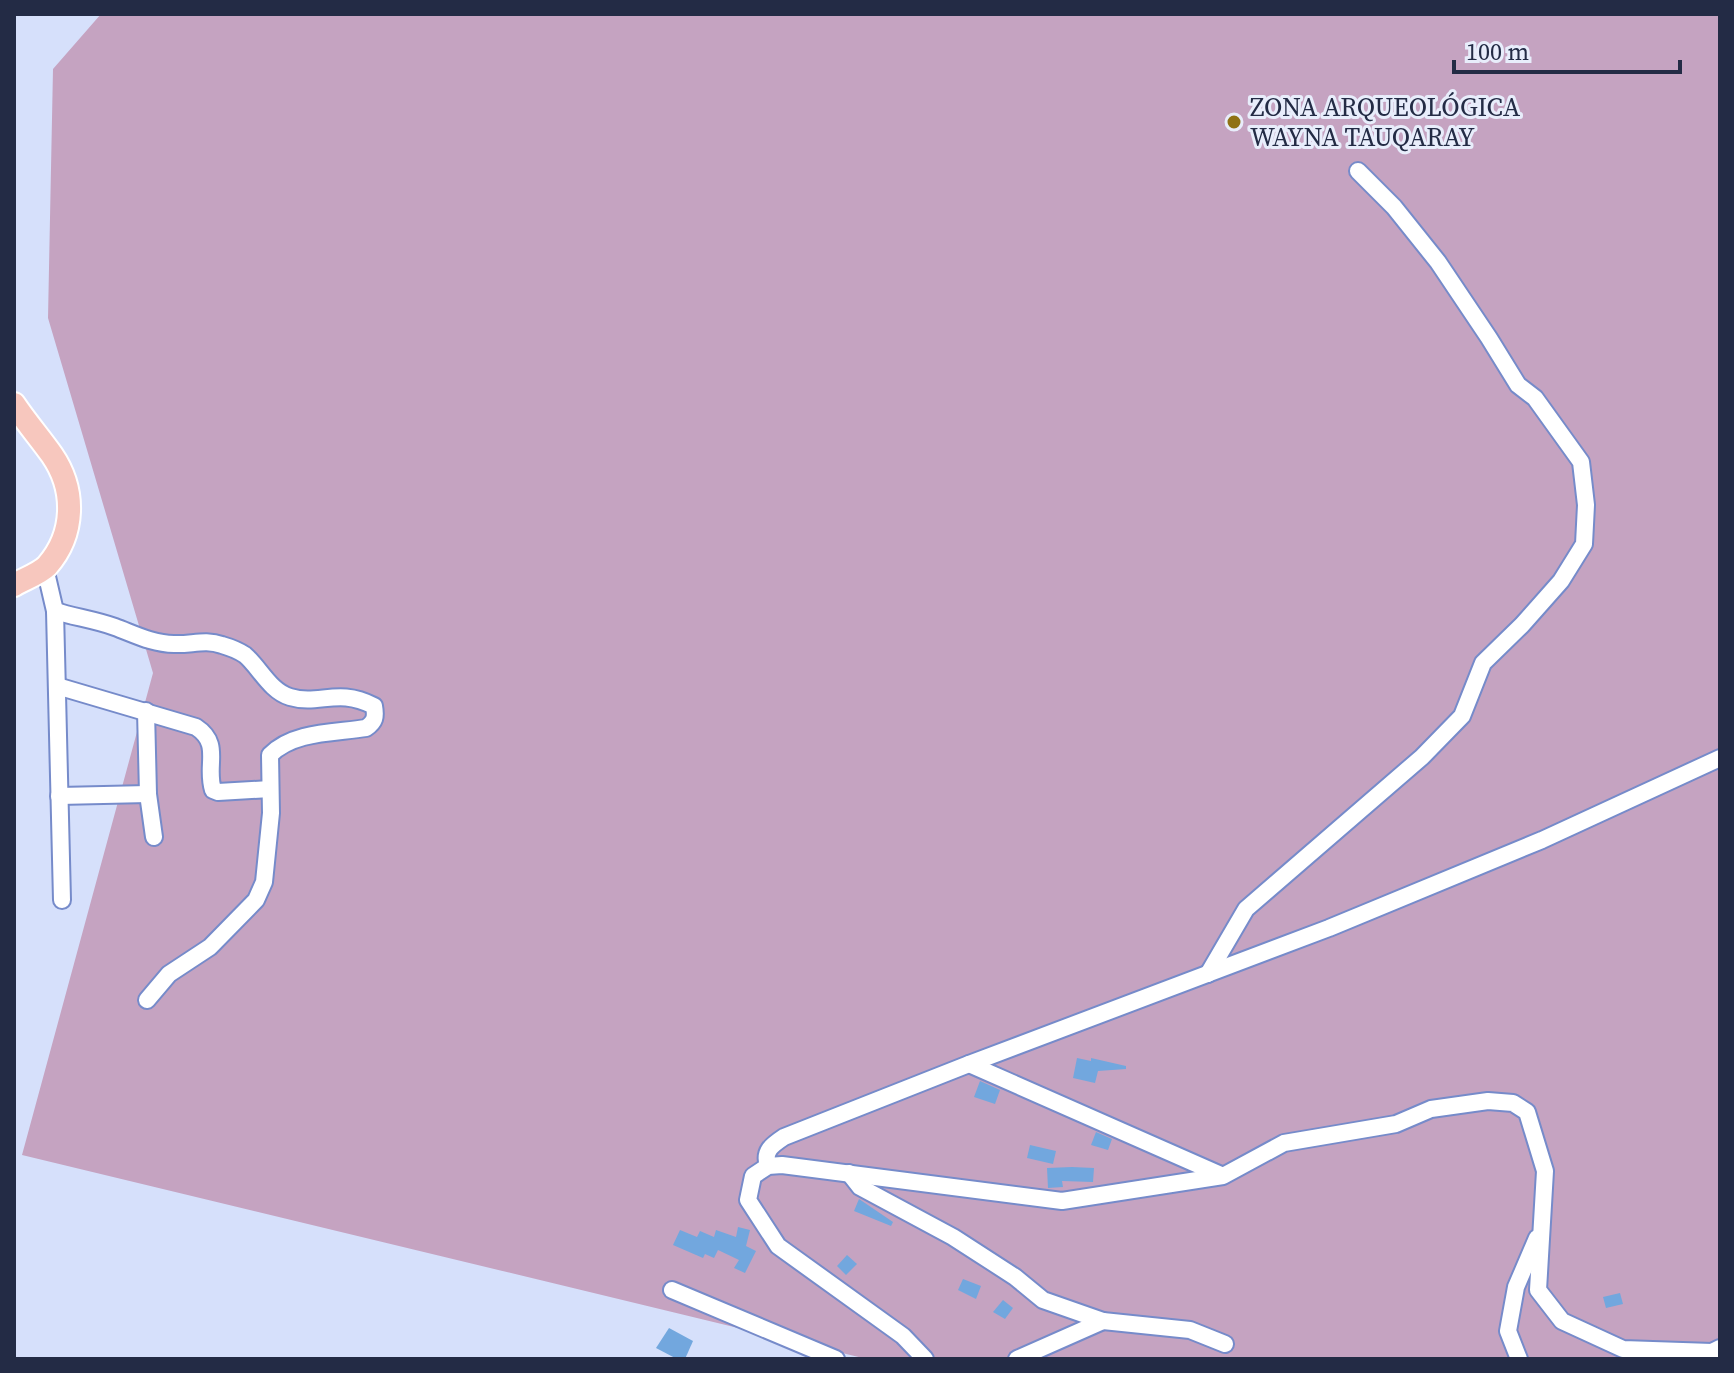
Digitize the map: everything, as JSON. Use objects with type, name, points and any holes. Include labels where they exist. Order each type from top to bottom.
[{"type":"main road","points":[[14,404],[53,457],[67,484],[68,528],[63,542],[45,568],[14,585]]},
{"type":"street","points":[[1208,974],[1246,909],[1422,757],[1462,716],[1483,663],[1561,581],[1584,544],[1586,505],[1581,462],[1535,398],[1518,385],[1438,262],[1394,207],[1358,171]]},
{"type":"street","points":[[45,568],[55,611],[62,900]]},
{"type":"street","points":[[55,611],[113,626],[136,637],[174,644],[200,641],[220,644],[243,654],[275,689],[287,696],[301,699],[358,698],[374,706],[376,716],[373,724],[366,728],[293,739],[278,746],[270,755],[271,813],[264,882],[256,900],[210,947],[169,974],[147,1000]]},
{"type":"street","points":[[57,686],[185,723],[206,734],[211,741],[213,790],[270,789]]},
{"type":"street","points":[[146,711],[148,794],[154,837]]},
{"type":"street","points":[[768,1166],[765,1158],[770,1147],[784,1137],[1329,928],[1542,840],[1720,758]]},
{"type":"street","points":[[59,796],[148,794]]},
{"type":"street","points":[[969,1064],[1223,1176]]},
{"type":"street","points":[[925,1359],[903,1336],[778,1246],[748,1200],[753,1176],[768,1166],[782,1165],[1062,1201],[1223,1176],[1284,1143],[1396,1124],[1431,1109],[1488,1101],[1513,1103],[1527,1112],[1545,1171],[1538,1290],[1562,1321],[1623,1349],[1712,1352],[1720,1348]]},
{"type":"street","points":[[849,1173],[860,1187],[953,1237],[1015,1277],[1043,1300],[1103,1321],[1190,1330],[1225,1344]]},
{"type":"street","points":[[1519,1359],[1508,1331],[1516,1287],[1543,1225]]},
{"type":"street","points":[[672,1290],[836,1359]]},
{"type":"street","points":[[1017,1359],[1103,1321]]},
{"type":"shaded area","points":[[101,14],[1720,14],[1720,1359],[867,1359],[22,1155],[153,673],[48,318],[53,69]]},
{"type":"building","points":[[1077,1058],[1091,1061],[1091,1058],[1126,1066],[1126,1069],[1098,1071],[1095,1083],[1073,1078]]},
{"type":"building","points":[[980,1081],[1000,1090],[995,1104],[974,1097]]},
{"type":"building","points":[[1096,1132],[1112,1139],[1108,1150],[1091,1145]]},
{"type":"building","points":[[1030,1145],[1056,1151],[1053,1164],[1027,1158]]},
{"type":"building","points":[[1047,1168],[1094,1168],[1093,1182],[1062,1181],[1063,1187],[1048,1188]]},
{"type":"building","points":[[859,1199],[893,1222],[891,1226],[854,1211]]},
{"type":"building","points":[[738,1227],[750,1230],[746,1246],[756,1251],[745,1273],[734,1268],[739,1260],[718,1250],[714,1258],[705,1254],[703,1258],[673,1245],[680,1230],[697,1237],[700,1231],[714,1237],[716,1230],[736,1237]]},
{"type":"building","points":[[847,1255],[857,1264],[846,1275],[837,1266]]},
{"type":"building","points":[[963,1279],[981,1286],[976,1299],[958,1290]]},
{"type":"building","points":[[1620,1293],[1623,1304],[1606,1308],[1603,1297]]},
{"type":"building","points":[[1003,1300],[1013,1308],[1005,1319],[993,1312]]},
{"type":"building","points":[[669,1328],[693,1341],[685,1359],[677,1359],[656,1348]]},
{"type":"place","name":"ZONA ARQUEOLÓGICA WAYNA TAUQARAY","points":[[1234,122]]}]
